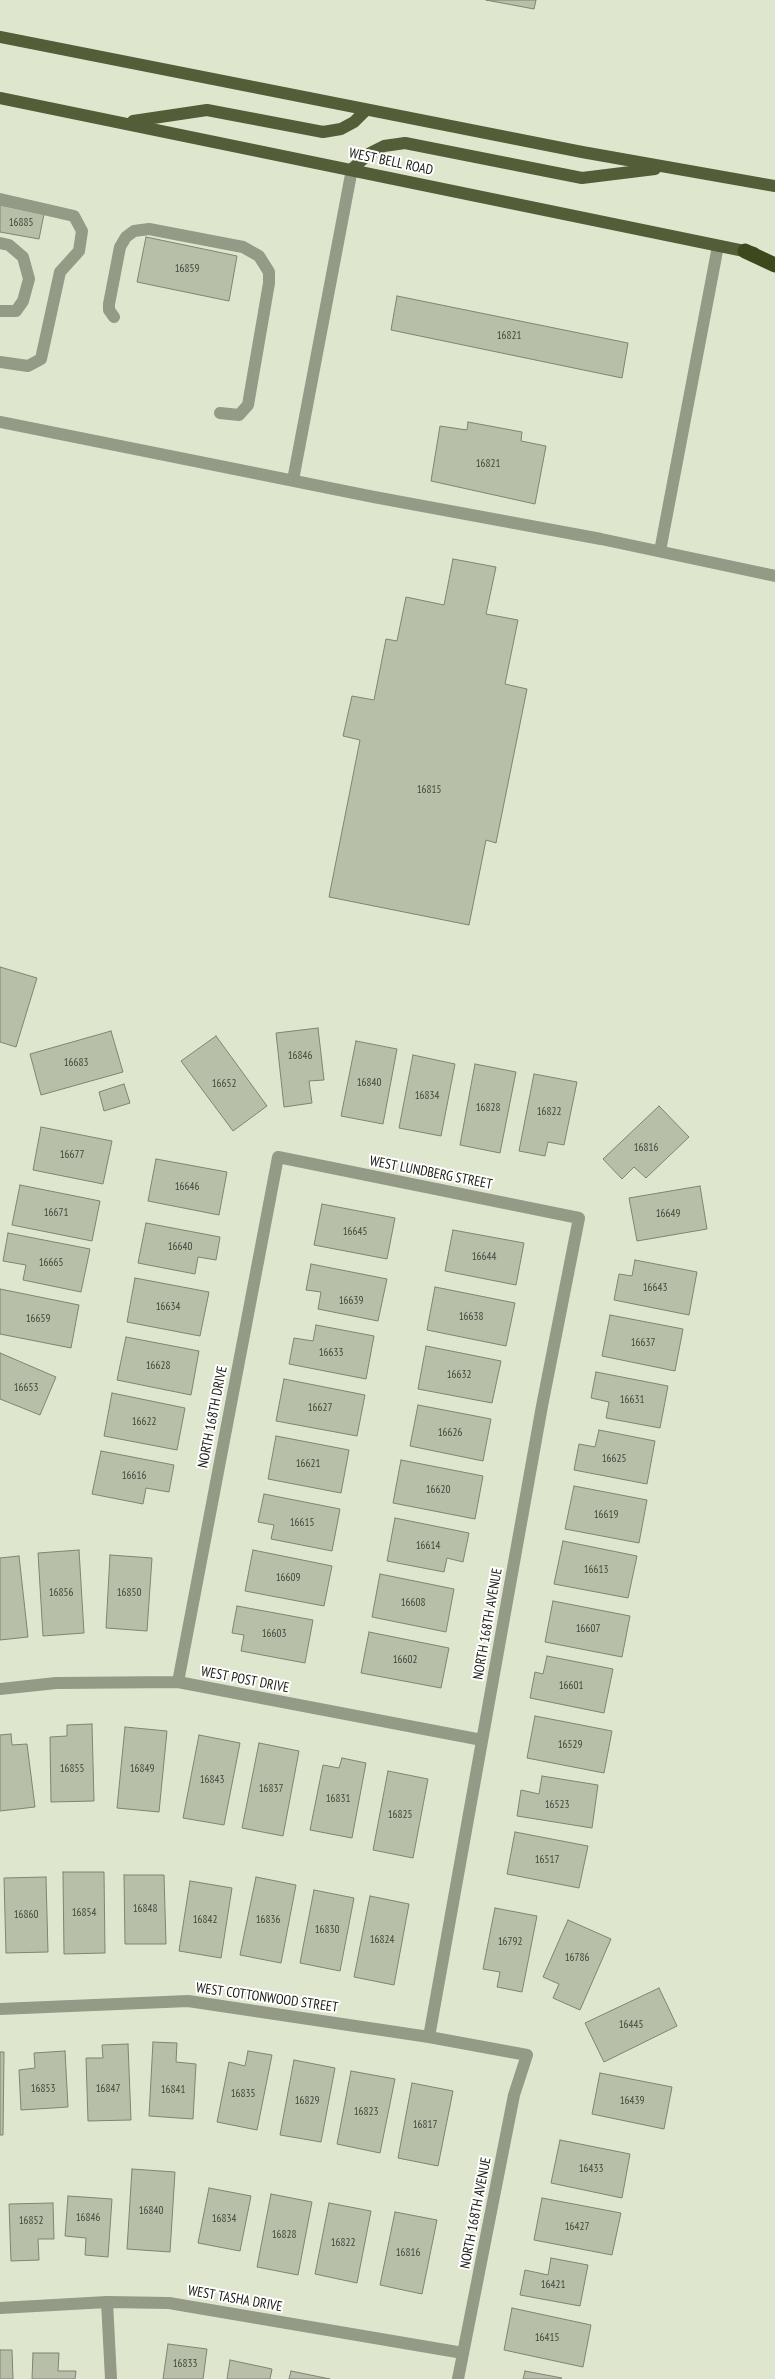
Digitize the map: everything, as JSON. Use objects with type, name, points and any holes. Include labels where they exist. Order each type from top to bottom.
[{"type":"highway","points":[[745,251],[775,265]]},
{"type":"main road","points":[[0,37],[366,110],[775,186]]},
{"type":"main road","name":"WEST BELL ROAD","points":[[0,98],[775,257]]},
{"type":"main road","points":[[124,123],[207,110],[323,132],[341,128],[354,122],[366,110]]},
{"type":"main road","points":[[352,169],[370,154],[384,146],[405,143],[582,178],[667,167]]},
{"type":"street","points":[[294,480],[352,169]]},
{"type":"street","points":[[0,199],[74,216],[82,231],[79,250],[60,272],[41,360],[28,366],[0,362]]},
{"type":"street","points":[[114,317],[109,310],[109,304],[120,246],[126,237],[134,231],[150,229],[234,245],[243,247],[259,256],[269,272],[269,283],[248,405],[239,415],[220,413]]},
{"type":"street","points":[[0,243],[9,245],[23,257],[29,279],[23,301],[16,311],[1,311]]},
{"type":"street","points":[[660,551],[718,246]]},
{"type":"street","points":[[0,422],[660,551],[775,576]]},
{"type":"street","name":"WEST LUNDBERG STREET","points":[[278,1157],[579,1218]]},
{"type":"street","name":"NORTH 168TH DRIVE","points":[[178,1682],[278,1157]]},
{"type":"street","name":"NORTH 168TH AVENUE","points":[[430,2037],[542,1406],[579,1218]]},
{"type":"street","name":"WEST POST DRIVE","points":[[0,1689],[56,1682],[178,1682],[482,1740]]},
{"type":"street","name":"WEST COTTONWOOD STREET","points":[[0,2009],[188,2001],[430,2037],[527,2055]]},
{"type":"street","name":"NORTH 168TH AVENUE","points":[[458,2379],[514,2095],[527,2055]]},
{"type":"street","points":[[107,2302],[111,2379]]},
{"type":"street","name":"WEST TASHA DRIVE","points":[[0,2308],[107,2302],[168,2303],[463,2353]]},
{"type":"building","points":[[486,0],[536,0],[534,9]]},
{"type":"building","points":[[0,205],[44,214],[39,239],[0,232]]},
{"type":"building","points":[[146,237],[237,256],[229,301],[137,282]]},
{"type":"building","points":[[397,296],[628,343],[622,378],[391,330]]},
{"type":"building","points":[[468,422],[522,432],[521,441],[546,446],[535,504],[431,481],[440,426],[467,430]]},
{"type":"building","points":[[453,559],[496,567],[486,614],[518,620],[505,684],[527,689],[496,843],[486,840],[469,925],[329,897],[360,740],[343,736],[352,696],[374,700],[386,639],[397,641],[406,597],[444,605]]},
{"type":"building","points":[[0,967],[37,978],[16,1047],[0,1042]]},
{"type":"building","points":[[318,1028],[324,1080],[309,1081],[312,1103],[284,1107],[276,1033]]},
{"type":"building","points":[[111,1031],[123,1072],[41,1095],[30,1054]]},
{"type":"building","points":[[216,1036],[267,1106],[233,1131],[181,1061]]},
{"type":"building","points":[[356,1041],[397,1049],[383,1124],[341,1116]]},
{"type":"building","points":[[413,1055],[455,1064],[441,1136],[399,1128]]},
{"type":"building","points":[[475,1064],[516,1072],[500,1153],[460,1145]]},
{"type":"building","points":[[534,1074],[577,1082],[564,1145],[548,1142],[545,1156],[519,1151]]},
{"type":"building","points":[[124,1084],[130,1103],[104,1111],[99,1092]]},
{"type":"building","points":[[659,1106],[689,1137],[646,1178],[634,1167],[622,1179],[603,1159]]},
{"type":"building","points":[[41,1127],[112,1141],[103,1184],[33,1170]]},
{"type":"building","points":[[156,1159],[227,1172],[219,1215],[148,1201]]},
{"type":"building","points":[[20,1185],[100,1201],[92,1241],[12,1225]]},
{"type":"building","points":[[700,1186],[707,1229],[637,1241],[629,1198]]},
{"type":"building","points":[[322,1204],[395,1218],[387,1259],[314,1245]]},
{"type":"building","points":[[146,1223],[220,1237],[216,1260],[198,1257],[195,1274],[138,1263]]},
{"type":"building","points":[[453,1230],[524,1243],[516,1285],[445,1271]]},
{"type":"building","points":[[8,1233],[90,1249],[81,1292],[23,1280],[26,1265],[3,1261]]},
{"type":"building","points":[[635,1260],[697,1272],[689,1315],[614,1300],[619,1274],[632,1276]]},
{"type":"building","points":[[311,1264],[387,1279],[378,1321],[318,1309],[321,1292],[306,1290]]},
{"type":"building","points":[[135,1278],[209,1292],[200,1336],[127,1322]]},
{"type":"building","points":[[435,1287],[515,1303],[506,1346],[427,1330]]},
{"type":"building","points":[[0,1289],[79,1305],[71,1348],[0,1334]]},
{"type":"building","points":[[610,1315],[683,1329],[675,1371],[602,1356]]},
{"type":"building","points":[[316,1325],[374,1336],[366,1379],[289,1364],[294,1338],[313,1341]]},
{"type":"building","points":[[126,1337],[199,1351],[191,1395],[117,1380]]},
{"type":"building","points":[[426,1346],[501,1361],[492,1403],[418,1389]]},
{"type":"building","points":[[0,1353],[56,1377],[40,1415],[0,1399]]},
{"type":"building","points":[[596,1372],[668,1386],[660,1428],[606,1418],[609,1402],[591,1398]]},
{"type":"building","points":[[284,1379],[365,1395],[357,1436],[276,1421]]},
{"type":"building","points":[[112,1393],[185,1408],[177,1450],[104,1436]]},
{"type":"building","points":[[418,1405],[491,1419],[483,1461],[410,1446]]},
{"type":"building","points":[[599,1430],[655,1441],[647,1484],[574,1470],[579,1444],[595,1447]]},
{"type":"building","points":[[276,1436],[349,1450],[341,1493],[268,1479]]},
{"type":"building","points":[[101,1451],[174,1465],[169,1492],[146,1488],[143,1504],[92,1494]]},
{"type":"building","points":[[401,1460],[483,1476],[475,1519],[393,1503]]},
{"type":"building","points":[[574,1486],[647,1500],[639,1543],[565,1529]]},
{"type":"building","points":[[264,1494],[340,1509],[332,1551],[271,1539],[274,1525],[258,1522]]},
{"type":"building","points":[[395,1518],[469,1533],[463,1562],[447,1558],[444,1572],[387,1561]]},
{"type":"building","points":[[563,1541],[637,1556],[628,1598],[554,1584]]},
{"type":"building","points":[[79,1550],[84,1633],[43,1636],[38,1553]]},
{"type":"building","points":[[253,1550],[332,1566],[324,1606],[245,1591]]},
{"type":"building","points":[[110,1555],[152,1558],[147,1631],[106,1628]]},
{"type":"building","points":[[19,1556],[28,1637],[0,1640],[0,1558]]},
{"type":"building","points":[[380,1574],[454,1589],[446,1632],[372,1617]]},
{"type":"building","points":[[553,1601],[630,1616],[622,1657],[545,1642]]},
{"type":"building","points":[[237,1606],[313,1620],[305,1663],[241,1651],[244,1635],[232,1633]]},
{"type":"building","points":[[369,1632],[449,1648],[441,1688],[361,1673]]},
{"type":"building","points":[[547,1656],[613,1669],[604,1713],[530,1698],[535,1672],[543,1674]]},
{"type":"building","points":[[535,1716],[612,1731],[604,1773],[527,1758]]},
{"type":"building","points":[[92,1724],[94,1801],[51,1802],[50,1737],[67,1736],[67,1725]]},
{"type":"building","points":[[125,1727],[167,1731],[159,1812],[117,1808]]},
{"type":"building","points":[[11,1734],[12,1745],[27,1744],[35,1807],[0,1811],[0,1735]]},
{"type":"building","points":[[199,1735],[240,1743],[224,1825],[183,1818]]},
{"type":"building","points":[[259,1743],[299,1751],[283,1836],[242,1828]]},
{"type":"building","points":[[342,1758],[366,1763],[352,1838],[310,1830],[323,1765],[339,1768]]},
{"type":"building","points":[[388,1771],[428,1779],[413,1858],[373,1850]]},
{"type":"building","points":[[542,1776],[598,1785],[592,1828],[517,1816],[521,1790],[539,1794]]},
{"type":"building","points":[[515,1832],[588,1846],[579,1888],[507,1874]]},
{"type":"building","points":[[63,1872],[104,1872],[105,1953],[64,1954]]},
{"type":"building","points":[[124,1875],[164,1875],[166,1944],[125,1944]]},
{"type":"building","points":[[46,1877],[48,1952],[6,1953],[4,1878]]},
{"type":"building","points":[[256,1877],[296,1885],[281,1963],[240,1955]]},
{"type":"building","points":[[190,1881],[232,1888],[221,1958],[179,1951]]},
{"type":"building","points":[[314,1890],[354,1898],[340,1971],[300,1963]]},
{"type":"building","points":[[370,1896],[409,1904],[394,1985],[354,1977]]},
{"type":"building","points":[[495,1908],[537,1916],[522,1992],[497,1987],[500,1972],[483,1969]]},
{"type":"building","points":[[568,1920],[611,1939],[580,2010],[553,1998],[559,1984],[543,1977]]},
{"type":"building","points":[[659,1988],[677,2026],[604,2062],[585,2023]]},
{"type":"building","points":[[153,2042],[177,2043],[176,2062],[196,2064],[193,2119],[149,2116]]},
{"type":"building","points":[[128,2044],[131,2120],[88,2121],[86,2058],[103,2058],[102,2045]]},
{"type":"building","points":[[65,2051],[68,2107],[21,2110],[19,2070],[35,2068],[34,2053]]},
{"type":"building","points":[[248,2051],[272,2055],[257,2130],[217,2122],[229,2062],[245,2066]]},
{"type":"building","points":[[0,2052],[4,2052],[3,2135],[0,2135]]},
{"type":"building","points":[[294,2060],[335,2068],[321,2142],[280,2135]]},
{"type":"building","points":[[351,2071],[395,2079],[380,2153],[337,2144]]},
{"type":"building","points":[[600,2073],[672,2087],[664,2129],[592,2114]]},
{"type":"building","points":[[412,2083],[453,2091],[438,2166],[398,2158]]},
{"type":"building","points":[[560,2140],[630,2154],[622,2198],[551,2183]]},
{"type":"building","points":[[132,2169],[175,2172],[170,2252],[127,2249]]},
{"type":"building","points":[[209,2188],[251,2196],[240,2251],[198,2243]]},
{"type":"building","points":[[271,2194],[312,2202],[298,2275],[257,2267]]},
{"type":"building","points":[[68,2196],[112,2199],[108,2257],[85,2255],[86,2238],[65,2236]]},
{"type":"building","points":[[542,2198],[621,2213],[612,2255],[534,2240]]},
{"type":"building","points":[[53,2203],[54,2239],[38,2239],[39,2260],[11,2261],[9,2204]]},
{"type":"building","points":[[329,2203],[371,2211],[357,2283],[315,2274]]},
{"type":"building","points":[[395,2212],[437,2220],[422,2294],[380,2285]]},
{"type":"building","points":[[551,2258],[588,2265],[580,2306],[520,2295],[525,2270],[548,2275]]},
{"type":"building","points":[[512,2308],[591,2325],[583,2367],[504,2350]]},
{"type":"building","points":[[168,2344],[207,2349],[203,2379],[163,2379]]},
{"type":"building","points":[[0,2350],[12,2350],[13,2379],[0,2379]]},
{"type":"building","points":[[33,2353],[59,2353],[58,2371],[76,2371],[75,2379],[32,2379]]},
{"type":"building","points":[[230,2360],[272,2369],[270,2379],[227,2379]]},
{"type":"building","points":[[291,2371],[330,2379],[289,2379]]},
{"type":"building","points":[[525,2371],[562,2378],[523,2379]]}]
